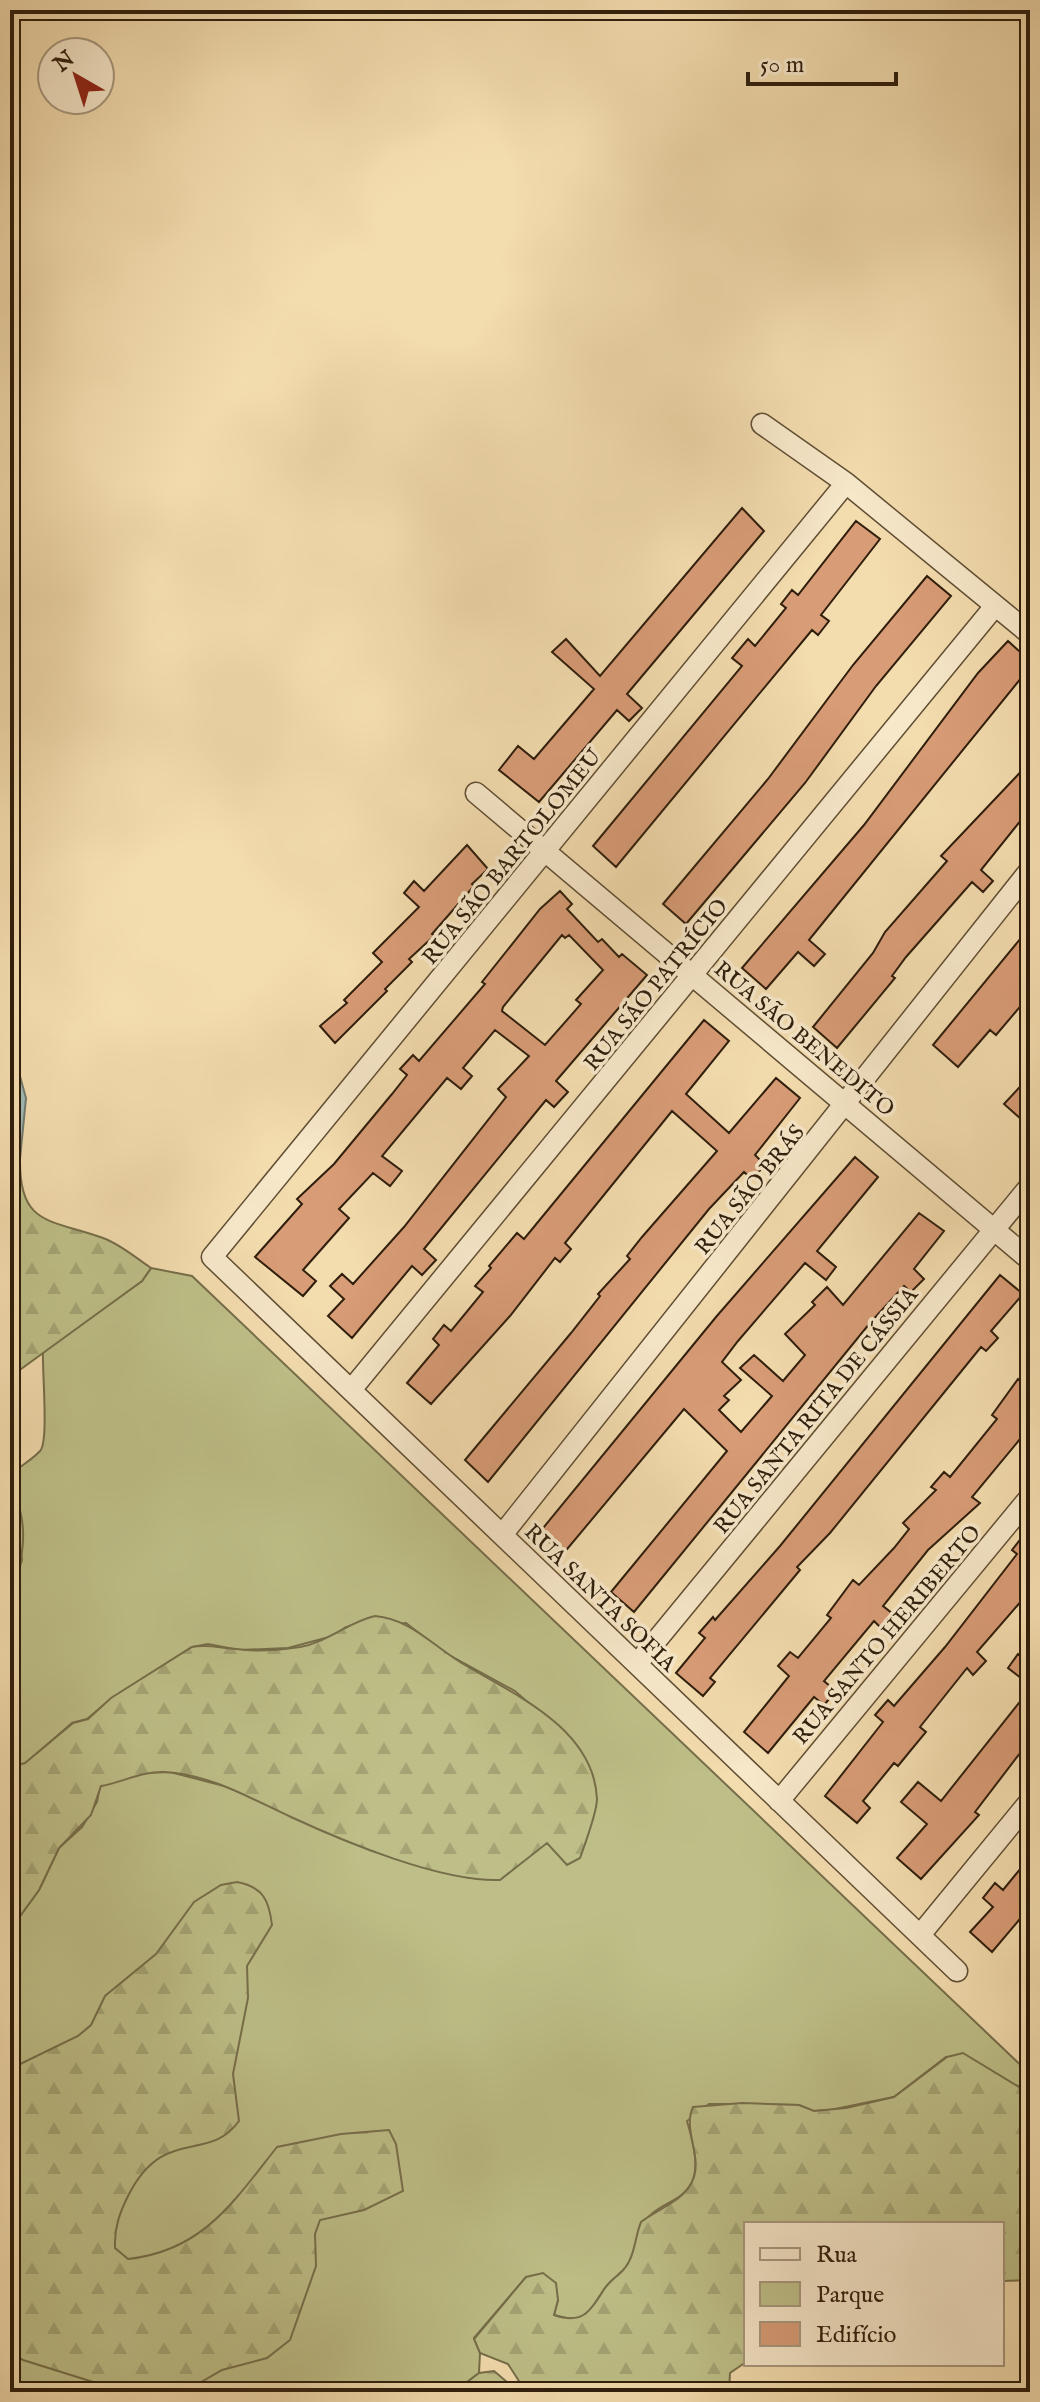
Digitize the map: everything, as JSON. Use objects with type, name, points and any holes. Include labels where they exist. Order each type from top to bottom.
[{"type":"street","points":[[762,424],[846,483],[1030,634]]},
{"type":"street","name":"RUA SÃO BARTOLOMEU","points":[[212,1257],[846,483]]},
{"type":"street","name":"RUA SÃO PATRÍCIO","points":[[351,1390],[995,606]]},
{"type":"street","name":"RUA SÃO BENEDITO","points":[[476,793],[1030,1260]]},
{"type":"street","name":"RUA SÃO BRÁS","points":[[502,1535],[848,1104],[1030,870]]},
{"type":"street","name":"RUA SANTA RITA DE CÁSSIA","points":[[637,1664],[1030,1186]]},
{"type":"street","name":"RUA SANTA SOFIA","points":[[212,1257],[957,1971]]},
{"type":"street","name":"RUA SANTO HERIBERTO","points":[[779,1801],[1030,1497]]},
{"type":"street","points":[[920,1935],[1030,1801]]},
{"type":"green space","points":[[20,1159],[25,1197],[41,1216],[122,1247],[151,1268],[142,1281],[10,1377],[10,1180]]},
{"type":"green space","points":[[151,1268],[192,1276],[1030,2074],[1030,2104],[1018,2086],[946,2057],[894,2097],[830,2110],[813,2111],[799,2105],[709,2104],[687,2121],[695,2160],[689,2188],[643,2224],[627,2266],[607,2285],[586,2315],[574,2319],[554,2315],[558,2300],[526,2277],[474,2338],[480,2353],[479,2373],[454,2392],[10,2392],[10,1930],[39,1890],[59,1848],[82,1827],[97,1802],[100,1786],[139,1773],[170,1772],[228,1787],[367,1848],[469,1878],[535,1852],[547,1842],[585,1844],[587,1829],[574,1743],[515,1691],[445,1653],[406,1623],[346,1627],[333,1636],[288,1648],[239,1650],[208,1644],[192,1647],[112,1698],[87,1719],[72,1723],[25,1764],[10,1767],[10,1598],[22,1560],[16,1498],[10,1496],[10,1476],[36,1455],[43,1445],[43,1351],[142,1281]]},
{"type":"green space","points":[[10,1496],[16,1498],[23,1536],[10,1598]]},
{"type":"green space","points":[[375,1616],[399,1622],[420,1633],[460,1662],[525,1700],[566,1732],[582,1752],[592,1774],[597,1799],[580,1858],[567,1865],[547,1843],[500,1880],[450,1875],[365,1848],[214,1782],[156,1772],[101,1786],[91,1815],[59,1848],[39,1890],[10,1930],[10,1767],[25,1763],[73,1723],[88,1719],[111,1698],[192,1647],[276,1650],[300,1647]]},
{"type":"green space","points":[[237,1882],[259,1891],[269,1908],[272,1925],[247,1966],[248,1998],[233,2074],[239,2121],[227,2134],[214,2141],[171,2152],[143,2173],[120,2213],[115,2248],[128,2259],[177,2246],[197,2234],[231,2204],[277,2147],[341,2134],[389,2130],[396,2144],[403,2191],[364,2210],[320,2220],[315,2234],[316,2266],[290,2340],[267,2358],[222,2370],[184,2392],[125,2392],[23,2360],[10,2351],[10,2069],[78,2036],[91,2025],[105,1996],[156,1954],[194,1902],[221,1885]]},
{"type":"green space","points":[[963,2053],[1019,2087],[1030,2104],[1030,2280],[1004,2281],[1004,2222],[744,2222],[744,2363],[730,2373],[729,2392],[526,2392],[508,2364],[480,2353],[474,2339],[526,2277],[543,2273],[556,2283],[558,2300],[554,2315],[578,2317],[593,2306],[607,2285],[628,2264],[641,2222],[676,2200],[692,2182],[696,2163],[690,2125],[693,2107],[742,2103],[799,2105],[814,2111],[846,2108],[894,2097],[947,2057]]},
{"type":"green space","points":[[494,2371],[507,2382],[510,2392],[454,2392],[479,2373]]},
{"type":"water","points":[[10,1040],[26,1098],[20,1159],[10,1180]]},
{"type":"building","points":[[742,508],[764,531],[627,694],[642,708],[629,721],[617,710],[539,802],[499,770],[518,746],[534,759],[594,689],[552,652],[566,639],[600,676]]},
{"type":"building","points":[[856,521],[880,539],[821,615],[829,621],[818,635],[812,630],[616,867],[593,846],[742,666],[732,658],[748,639],[755,646],[786,608],[781,604],[792,590],[798,595]]},
{"type":"building","points":[[927,576],[951,596],[876,686],[805,783],[686,924],[663,904],[768,779],[853,665]]},
{"type":"building","points":[[1008,641],[1030,661],[1030,667],[809,940],[825,954],[814,966],[798,952],[766,989],[742,968],[864,825],[978,673]]},
{"type":"building","points":[[1030,762],[1030,809],[981,870],[993,881],[983,892],[972,882],[906,957],[892,976],[895,978],[837,1048],[813,1027],[873,953],[885,932],[947,861],[941,856]]},
{"type":"building","points":[[467,845],[488,869],[472,884],[474,886],[432,934],[434,936],[409,959],[412,962],[385,989],[387,991],[335,1043],[320,1026],[347,1003],[344,1000],[382,962],[373,953],[419,907],[404,893],[414,881],[424,891]]},
{"type":"building","points":[[560,891],[572,904],[567,909],[598,942],[602,939],[619,957],[622,954],[647,975],[556,1081],[568,1092],[554,1107],[546,1100],[424,1249],[436,1260],[422,1275],[412,1266],[352,1338],[328,1316],[344,1299],[330,1286],[342,1274],[353,1284],[404,1227],[506,1097],[498,1089],[529,1056],[495,1030],[463,1068],[472,1076],[461,1089],[447,1078],[382,1156],[402,1171],[390,1186],[373,1173],[339,1209],[349,1218],[303,1270],[316,1281],[303,1296],[255,1257],[302,1204],[297,1199],[334,1164],[407,1075],[400,1069],[413,1055],[419,1061],[485,984],[482,982],[540,909]],"holes":[[[562,935],[565,938],[569,935],[603,970],[576,1000],[581,1004],[545,1045],[502,1011]]]},
{"type":"building","points":[[1030,927],[1030,995],[996,1035],[990,1030],[958,1067],[933,1045]]},
{"type":"building","points":[[704,1020],[729,1041],[686,1094],[729,1133],[776,1078],[800,1098],[755,1155],[765,1165],[752,1179],[744,1172],[709,1209],[488,1482],[465,1460],[571,1333],[600,1296],[598,1294],[630,1259],[627,1256],[642,1237],[717,1151],[672,1111],[565,1243],[571,1249],[560,1262],[555,1258],[510,1316],[431,1404],[407,1383],[439,1345],[433,1339],[444,1325],[451,1331],[483,1292],[475,1286],[491,1268],[489,1266],[517,1233],[524,1239]]},
{"type":"building","points":[[1030,1076],[1030,1127],[1004,1104]]},
{"type":"building","points":[[855,1157],[878,1177],[817,1251],[836,1267],[826,1280],[805,1263],[738,1341],[722,1362],[741,1380],[724,1396],[729,1400],[719,1410],[741,1432],[772,1396],[740,1368],[754,1355],[783,1381],[805,1355],[785,1334],[815,1305],[812,1302],[827,1287],[843,1305],[919,1213],[944,1231],[914,1269],[924,1279],[911,1292],[904,1286],[870,1323],[634,1612],[611,1592],[727,1451],[684,1409],[563,1554],[539,1533],[716,1317]]},
{"type":"building","points":[[1000,1275],[1023,1294],[991,1331],[998,1338],[986,1351],[981,1347],[830,1533],[797,1567],[800,1570],[710,1678],[715,1682],[703,1696],[676,1673],[705,1638],[699,1633],[713,1617],[715,1620],[780,1546]]},
{"type":"building","points":[[1018,1379],[1030,1390],[1030,1427],[972,1497],[980,1503],[928,1550],[883,1606],[893,1614],[881,1628],[874,1621],[824,1681],[836,1691],[824,1705],[814,1697],[768,1753],[744,1732],[789,1676],[778,1666],[790,1652],[798,1658],[831,1618],[827,1615],[853,1580],[859,1585],[894,1548],[909,1529],[903,1523],[936,1490],[931,1487],[944,1472],[950,1477],[997,1419],[992,1415]]},
{"type":"building","points":[[1030,1527],[1030,1591],[977,1652],[986,1661],[973,1675],[967,1668],[920,1727],[926,1732],[898,1766],[894,1763],[863,1801],[870,1808],[857,1823],[825,1796],[883,1722],[875,1715],[888,1700],[894,1706],[945,1647],[1017,1554],[1012,1550]]},
{"type":"building","points":[[1018,1654],[1030,1663],[1030,1685],[1008,1668]]},
{"type":"building","points":[[1030,1689],[1030,1740],[975,1812],[979,1815],[921,1879],[897,1858],[927,1824],[901,1802],[918,1782],[941,1801]]},
{"type":"building","points":[[1030,1857],[1030,1907],[992,1952],[970,1932],[993,1907],[983,1898],[995,1883],[1003,1890]]}]
